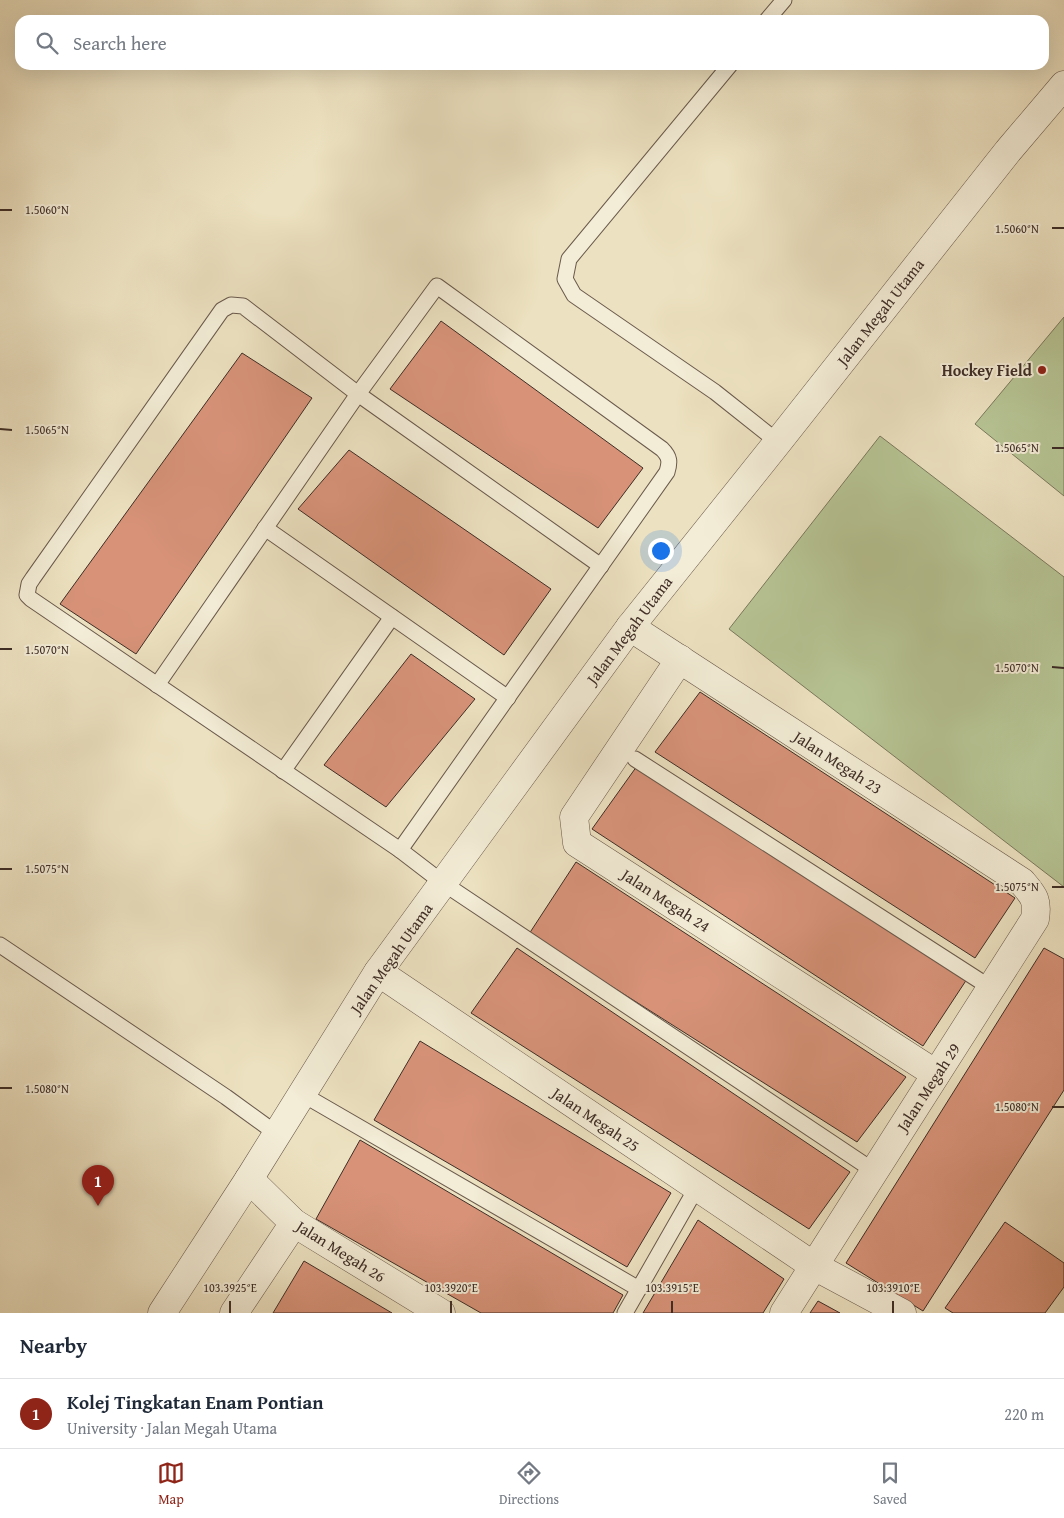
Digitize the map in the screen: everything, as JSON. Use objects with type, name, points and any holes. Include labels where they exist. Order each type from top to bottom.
[{"type":"street","name":"Jalan Megah Utama","points":[[162,1313],[249,1179],[378,972],[630,627],[1002,158],[1064,85]]},
{"type":"street","name":"Jalan Megah 23","points":[[630,627],[1022,882],[1032,894],[1037,906]]},
{"type":"street","name":"Jalan Megah 24","points":[[680,659],[574,817],[577,843],[936,1074]]},
{"type":"street","name":"Jalan Megah 29","points":[[784,1313],[1035,919],[1037,906]]},
{"type":"street","name":"Jalan Megah 25","points":[[378,972],[814,1266],[902,1313]]},
{"type":"street","name":"Jalan Megah 26","points":[[249,1179],[294,1223],[441,1313]]},
{"type":"street","points":[[234,1313],[294,1223]]},
{"type":"lane","points":[[771,15],[784,0]]},
{"type":"lane","points":[[726,70],[569,259],[565,279],[574,295],[715,392],[778,442]]},
{"type":"lane","points":[[157,685],[358,394],[437,286],[662,449],[668,455],[670,463],[667,472],[400,850]]},
{"type":"lane","points":[[601,566],[358,394],[243,306],[231,305],[222,310],[33,578],[29,584],[28,595],[31,599],[400,850],[443,883],[874,1171]]},
{"type":"lane","points":[[265,528],[508,698]]},
{"type":"lane","points":[[283,771],[392,617]]},
{"type":"lane","points":[[635,758],[991,988]]},
{"type":"lane","points":[[0,945],[226,1097],[277,1134]]},
{"type":"lane","points":[[302,1094],[639,1289]]},
{"type":"lane","points":[[625,1313],[697,1187]]},
{"type":"green space","name":"Hockey Field","points":[[1064,317],[1064,496],[975,424]]},
{"type":"green space","points":[[880,436],[1064,577],[1064,887],[729,629]]},
{"type":"building","points":[[441,321],[643,468],[598,528],[390,389]]},
{"type":"building","points":[[242,353],[312,398],[136,654],[60,604]]},
{"type":"building","points":[[349,450],[551,589],[504,655],[298,509]]},
{"type":"building","points":[[411,654],[475,699],[386,807],[324,765]]},
{"type":"building","points":[[700,692],[1015,898],[975,958],[655,752]]},
{"type":"building","points":[[637,766],[967,979],[923,1046],[592,829]]},
{"type":"building","points":[[576,862],[906,1077],[857,1142],[529,934]]},
{"type":"building","points":[[517,948],[850,1172],[809,1229],[471,1013]]},
{"type":"building","points":[[1044,948],[1064,959],[1064,1090],[923,1311],[846,1263]]},
{"type":"building","points":[[420,1041],[671,1193],[627,1267],[374,1120]]},
{"type":"building","points":[[360,1140],[623,1295],[613,1313],[481,1313],[316,1219]]},
{"type":"building","points":[[698,1220],[784,1279],[763,1313],[643,1313]]},
{"type":"building","points":[[1005,1222],[1064,1263],[1064,1287],[1045,1313],[953,1313],[945,1308]]},
{"type":"building","points":[[304,1261],[392,1313],[273,1313]]},
{"type":"building","points":[[818,1301],[840,1313],[810,1313]]},
{"type":"place","name":"Hockey Field","points":[[1042,370]]},
{"type":"place","name":"Kolej Tingkatan Enam Pontian","points":[[98,1206]]}]
